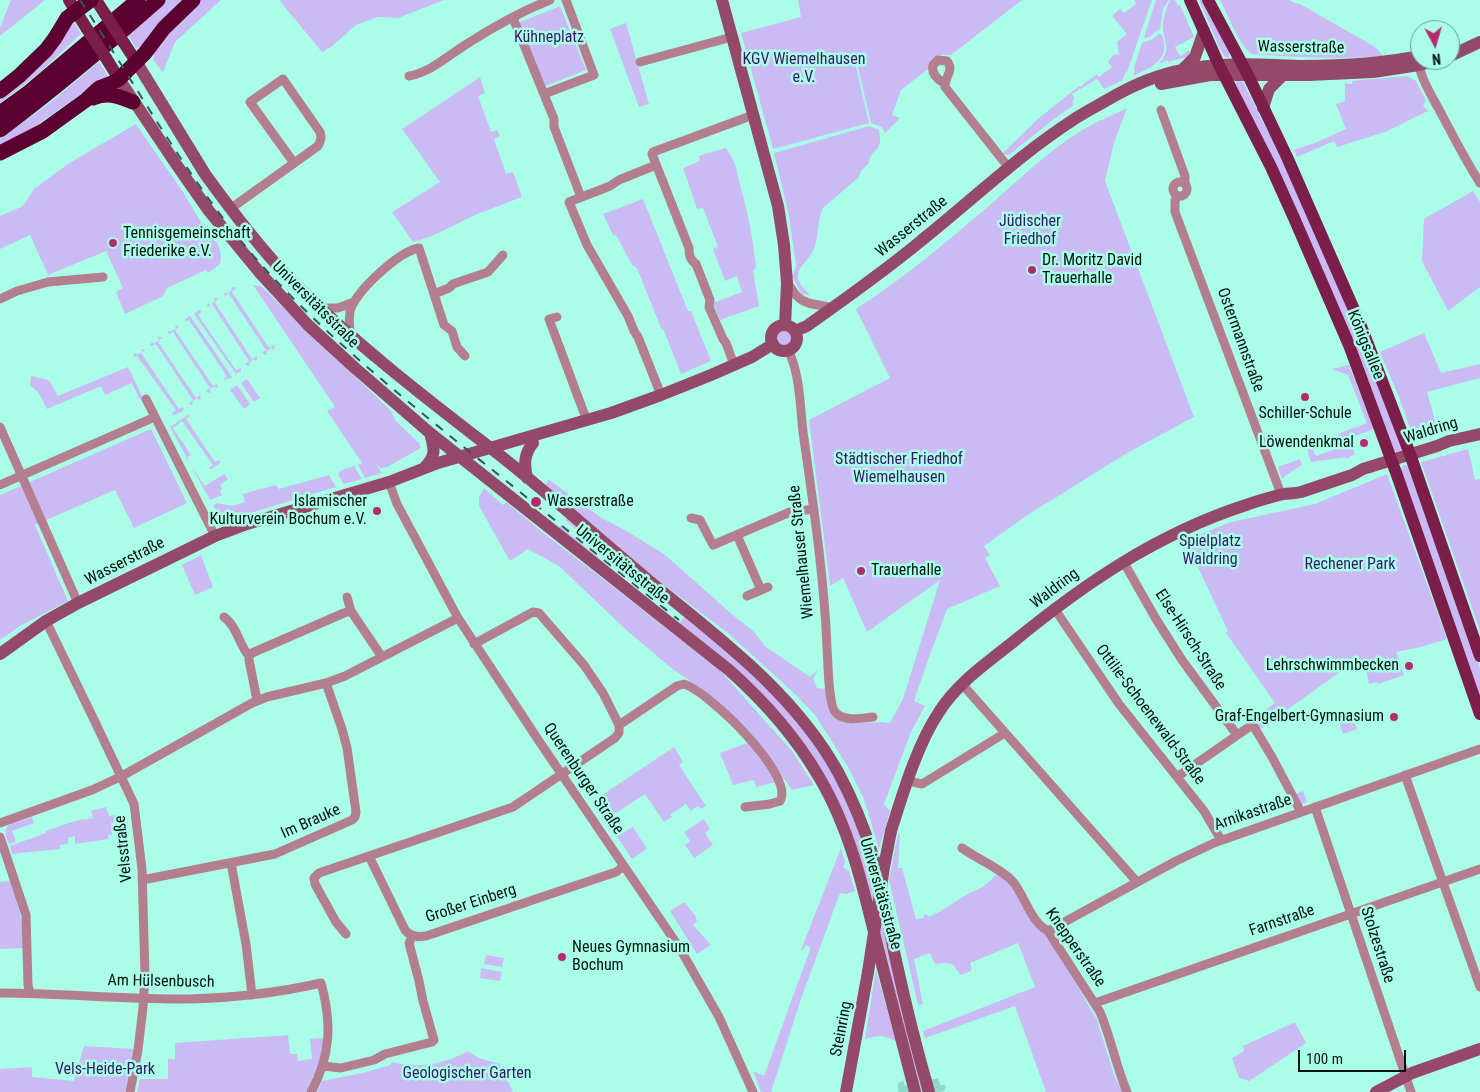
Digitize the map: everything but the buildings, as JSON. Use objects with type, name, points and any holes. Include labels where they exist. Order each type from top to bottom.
[{"type":"highway","points":[[0,91],[46,50],[67,18],[72,5],[90,0]]},
{"type":"highway","points":[[0,113],[29,92],[138,0]]},
{"type":"highway","points":[[0,130],[110,43],[158,0]]},
{"type":"highway","points":[[0,153],[43,131],[86,100],[99,88],[119,79],[136,63],[164,28],[193,0]]},
{"type":"highway","points":[[86,100],[107,94],[116,95],[133,102]]},
{"type":"main road","name":"Universitätsstraße","points":[[96,0],[205,174],[267,254],[320,308],[350,335],[527,478],[748,664],[790,704],[820,743],[838,772],[852,801],[873,856],[909,1018],[929,1092]]},
{"type":"main road","points":[[722,0],[778,206],[784,245],[790,328],[797,336],[795,344],[788,350],[780,350],[773,344]]},
{"type":"main road","name":"Königsallee","points":[[1190,0],[1222,70],[1271,167],[1317,268],[1392,460],[1480,714]]},
{"type":"main road","name":"Königsallee","points":[[1208,0],[1245,70],[1287,158],[1359,321],[1410,454],[1480,656]]},
{"type":"main road","name":"Universitätsstraße","points":[[72,5],[133,102],[209,211],[264,278],[308,325],[430,433],[729,670],[757,695],[785,726],[809,760],[829,794],[850,844],[869,909],[915,1092]]},
{"type":"main road","points":[[1182,70],[1195,57],[1204,31]]},
{"type":"main road","points":[[1460,43],[1480,35]]},
{"type":"main road","points":[[1460,51],[1480,42]]},
{"type":"main road","name":"Wasserstraße","points":[[0,654],[46,622],[78,603],[215,536],[247,524],[389,482],[425,468],[494,451],[581,423],[661,396],[734,365],[773,344],[771,335],[780,325],[790,328],[806,326],[892,265],[1009,168],[1068,123],[1120,92],[1146,80],[1182,70],[1245,70],[1358,65],[1410,60]]},
{"type":"main road","name":"Wasserstraße","points":[[1245,70],[1282,75],[1373,72],[1410,61]]},
{"type":"main road","name":"Wasserstraße","points":[[1111,98],[1148,87],[1203,76],[1222,70]]},
{"type":"main road","name":"Wasserstraße","points":[[1263,108],[1268,88],[1282,75]]},
{"type":"main road","name":"Wasserstraße","points":[[494,451],[533,443],[565,432],[581,423]]},
{"type":"main road","points":[[425,468],[431,461],[434,453],[430,433]]},
{"type":"main road","name":"Waldring","points":[[868,972],[891,831],[908,781],[929,729],[946,701],[962,684],[1054,608],[1089,583],[1159,542],[1196,524],[1281,494],[1301,492],[1450,440],[1480,434]]},
{"type":"main road","points":[[527,478],[525,461],[527,452],[533,443]]},
{"type":"main road","name":"Wasserstraße","points":[[389,482],[404,480],[464,459]]},
{"type":"main road","name":"Steinring","points":[[846,1092],[868,972]]},
{"type":"main road","points":[[1376,1092],[1405,1076],[1480,1049]]},
{"type":"street","points":[[409,76],[420,75],[472,40],[550,0]]},
{"type":"street","points":[[544,94],[594,75],[566,0]]},
{"type":"street","points":[[513,18],[554,119],[554,127],[581,197]]},
{"type":"street","points":[[640,62],[732,37]]},
{"type":"street","points":[[1421,70],[1437,106],[1480,183]]},
{"type":"street","points":[[230,208],[294,163],[318,146],[321,140],[320,132],[282,79],[250,102],[294,163]]},
{"type":"street","points":[[944,83],[945,87],[1009,168]]},
{"type":"street","name":"Ostermannstraße","points":[[1161,110],[1185,176],[1188,191],[1181,196],[1176,196],[1176,212],[1281,494]]},
{"type":"street","points":[[734,365],[709,307],[710,300],[696,264],[690,256],[689,248],[652,154],[653,152],[753,115]]},
{"type":"street","points":[[656,165],[569,202],[587,245],[628,316],[661,396]]},
{"type":"street","name":"Universitätsstraße","points":[[350,335],[350,309],[354,302],[372,280],[386,267],[413,249],[418,248],[444,325],[452,331],[457,347],[466,356]]},
{"type":"street","points":[[434,294],[449,288],[453,284],[488,272],[503,255]]},
{"type":"street","points":[[0,300],[17,292],[48,282],[103,277]]},
{"type":"street","points":[[787,283],[803,301],[832,308]]},
{"type":"street","name":"Universitätsstraße","points":[[320,308],[338,308],[354,302]]},
{"type":"street","points":[[557,317],[549,319],[581,423]]},
{"type":"street","name":"Wiemelhauser Straße","points":[[788,350],[792,357],[795,373],[824,588],[829,678],[833,709],[837,714],[848,719],[873,717]]},
{"type":"street","points":[[146,399],[215,536]]},
{"type":"street","points":[[0,485],[155,417]]},
{"type":"street","points":[[0,427],[78,603]]},
{"type":"street","name":"Querenburger Straße","points":[[389,482],[400,509],[458,618],[474,644],[679,947],[699,980],[724,1026],[753,1092]]},
{"type":"street","points":[[691,518],[700,520],[713,545],[790,512],[814,509]]},
{"type":"street","points":[[737,535],[764,588],[747,596]]},
{"type":"street","name":"Else-Hirsch-Straße","points":[[1124,562],[1181,659],[1236,735]]},
{"type":"street","points":[[347,597],[351,611],[382,657]]},
{"type":"street","name":"Ottilie-Schoenewald-Straße","points":[[1054,608],[1119,704],[1204,811],[1221,840]]},
{"type":"street","points":[[249,656],[351,611]]},
{"type":"street","points":[[346,934],[336,922],[315,884],[314,878],[319,872],[513,807],[615,738],[619,733],[619,725],[603,693],[539,613],[533,612],[474,644]]},
{"type":"street","points":[[224,617],[230,621],[249,656],[258,700]]},
{"type":"street","points":[[0,823],[92,790],[122,776],[258,700],[346,676],[458,618]]},
{"type":"street","name":"Velsstraße","points":[[46,622],[134,804],[142,880],[145,975],[138,1050],[130,1092]]},
{"type":"street","name":"Im Brauke","points":[[142,880],[274,854],[355,817],[356,812],[347,748],[326,683]]},
{"type":"street","points":[[619,725],[677,686],[684,684],[695,688],[739,726],[778,776],[783,796],[780,801],[744,807]]},
{"type":"street","points":[[962,684],[1137,882]]},
{"type":"street","points":[[1176,777],[1236,735],[1249,727],[1254,727],[1301,812]]},
{"type":"street","points":[[908,781],[922,784],[928,782],[1005,733]]},
{"type":"street","name":"Arnikastraße","points":[[1048,931],[1176,861],[1221,840],[1480,749]]},
{"type":"street","points":[[1405,775],[1480,987]]},
{"type":"street","name":"Stolzestraße","points":[[1315,808],[1411,1092]]},
{"type":"street","points":[[0,837],[26,914],[28,985],[30,993]]},
{"type":"street","name":"Knepperstraße","points":[[962,848],[1014,882],[1040,926],[1048,931],[1095,1003],[1105,1024],[1127,1092]]},
{"type":"street","name":"Großer Einberg","points":[[369,856],[405,930],[418,937],[426,936],[616,872],[624,866]]},
{"type":"street","points":[[231,863],[246,944],[252,995]]},
{"type":"street","name":"Farnstraße","points":[[1095,1003],[1480,869]]},
{"type":"street","points":[[311,1092],[323,1066],[341,1068],[374,1060],[384,1054],[434,1040],[409,943],[413,936]]},
{"type":"street","name":"Am Hülsenbusch","points":[[0,993],[187,999],[252,995],[321,983],[328,1026],[327,1047],[323,1066]]},
{"type":"green space","points":[[11,0],[45,0],[0,36],[0,28]]},
{"type":"green space","points":[[162,0],[184,0],[142,49],[136,48],[126,32]]},
{"type":"green space","points":[[197,0],[221,0],[175,42],[163,72],[153,60],[154,55],[151,53]]},
{"type":"green space","points":[[279,0],[444,0],[398,18],[377,17],[356,25],[331,47],[322,52]]},
{"type":"green space","name":"KGV Wiemelhausen e.V.","points":[[798,0],[1022,0],[951,55],[941,55],[932,59],[928,69],[901,90],[892,115],[900,118],[885,133],[882,127],[871,123],[857,63],[855,62],[869,123],[773,149],[741,33],[801,17]]},
{"type":"green space","points":[[1134,0],[1152,0],[1123,80],[1104,89],[1097,79],[1072,94],[1075,99],[1072,101],[1074,105],[1009,155],[1003,154],[1039,118],[1079,86],[1097,74],[1099,77],[1112,67],[1108,62],[1113,55],[1119,54],[1117,42],[1127,34],[1112,16],[1120,9],[1124,13],[1136,4]]},
{"type":"green space","points":[[1156,0],[1169,0],[1163,9],[1160,29],[1150,37],[1145,38],[1144,37]]},
{"type":"green space","points":[[1170,0],[1175,0],[1180,5],[1194,37],[1175,47],[1180,56],[1188,51],[1190,52],[1187,57],[1168,62],[1168,60],[1159,64],[1166,51],[1163,23]]},
{"type":"green space","points":[[1199,0],[1203,0],[1229,52],[1229,58],[1225,57],[1220,49]]},
{"type":"green space","points":[[1220,0],[1289,0],[1300,4],[1375,47],[1383,56],[1334,58],[1252,54],[1242,43]]},
{"type":"green space","name":"Kühneplatz","points":[[560,6],[586,70],[545,86],[518,23]]},
{"type":"green space","points":[[72,23],[75,24],[81,34],[38,74],[0,103],[0,95]]},
{"type":"green space","points":[[626,23],[649,104],[639,107],[610,29]]},
{"type":"green space","points":[[1159,34],[1162,35],[1164,44],[1162,57],[1153,66],[1133,76],[1135,69],[1133,70],[1142,43],[1151,40]]},
{"type":"green space","points":[[99,62],[110,80],[88,89],[27,132],[0,147],[0,139],[47,105]]},
{"type":"green space","points":[[1407,76],[1416,81],[1426,100],[1423,106],[1428,111],[1385,132],[1337,147],[1334,141],[1297,157],[1294,150],[1346,129],[1336,104],[1345,101],[1345,83],[1352,84],[1352,81]]},
{"type":"green space","points":[[480,77],[485,93],[478,96],[491,132],[497,130],[500,136],[494,139],[506,174],[513,172],[522,197],[475,215],[432,236],[413,242],[392,212],[440,182],[402,129]]},
{"type":"green space","points":[[1237,81],[1243,82],[1265,126],[1275,141],[1343,292],[1402,449],[1401,451],[1394,452],[1234,86]]},
{"type":"green space","points":[[1127,108],[1114,143],[1105,181],[1194,417],[1127,453],[1026,516],[984,546],[990,555],[985,558],[1000,586],[947,609],[914,701],[925,706],[911,732],[884,804],[890,811],[879,849],[864,799],[848,767],[815,715],[795,694],[728,633],[614,547],[545,487],[548,479],[600,517],[664,554],[752,630],[766,647],[810,677],[818,670],[813,679],[817,688],[828,689],[834,716],[845,723],[890,723],[903,699],[940,580],[867,632],[843,578],[830,586],[809,420],[890,378],[856,309],[925,259],[1073,136]]},
{"type":"green space","points":[[136,124],[183,192],[204,227],[219,246],[221,255],[220,264],[208,273],[206,270],[167,288],[163,296],[125,314],[116,292],[123,288],[106,251],[48,275],[30,235],[0,249],[0,216],[23,206],[34,189],[71,162]]},
{"type":"green space","points":[[869,126],[879,130],[879,147],[872,154],[869,163],[861,171],[859,177],[823,208],[814,249],[799,272],[798,279],[810,295],[802,294],[792,276],[796,266],[789,216],[774,153]]},
{"type":"green space","points":[[726,148],[735,166],[748,215],[755,257],[756,267],[753,271],[759,306],[720,320],[713,303],[742,292],[737,276],[725,281],[713,249],[718,247],[703,208],[697,209],[683,168],[700,161],[699,156]]},
{"type":"green space","points":[[1473,191],[1480,202],[1480,287],[1448,311],[1422,261],[1424,219]]},
{"type":"green space","points":[[643,199],[688,311],[691,311],[711,361],[681,374],[637,268],[632,265],[617,236],[613,235],[603,214]]},
{"type":"green space","points":[[253,285],[261,286],[391,411],[395,420],[419,443],[421,448],[387,467],[380,468],[374,462],[382,473],[365,478],[358,465],[362,463],[327,411],[335,407]]},
{"type":"green space","points":[[234,287],[236,288],[232,292],[269,348],[274,345],[275,348],[273,350],[271,348],[265,355],[262,353],[266,350],[229,294],[224,295],[225,292],[227,294]]},
{"type":"green space","points":[[214,298],[218,298],[215,303],[252,359],[257,356],[256,361],[254,359],[248,366],[245,364],[249,361],[212,304],[215,301]]},
{"type":"green space","points":[[199,310],[202,311],[198,315],[236,370],[241,368],[241,371],[236,374],[194,314]]},
{"type":"green space","points":[[190,316],[232,377],[224,379],[227,376],[189,320],[185,322],[185,319]]},
{"type":"green space","points":[[175,326],[179,327],[175,330],[213,386],[217,384],[218,386],[209,390],[211,392],[209,393],[206,391],[210,388],[173,332],[168,333],[169,330],[171,332],[176,328]]},
{"type":"green space","points":[[784,330],[790,332],[792,338],[790,344],[784,346],[778,344],[776,338],[778,332]]},
{"type":"green space","points":[[1424,333],[1441,373],[1480,364],[1480,378],[1427,392],[1439,434],[1417,439],[1413,437],[1380,352]]},
{"type":"green space","points":[[158,337],[162,337],[158,342],[196,398],[200,395],[201,398],[199,400],[197,398],[192,402],[193,404],[189,404],[193,400],[156,344],[150,345],[152,342],[154,344],[159,340]]},
{"type":"green space","points":[[142,349],[145,350],[141,353],[179,409],[183,407],[184,409],[181,412],[175,415],[171,414],[176,410],[137,356],[133,357],[135,353],[137,355],[142,352]]},
{"type":"green space","points":[[1349,365],[1374,429],[1350,438],[1355,454],[1346,459],[1345,457],[1311,462],[1307,449],[1312,447],[1316,456],[1341,447],[1342,449],[1338,434],[1367,423],[1348,375],[1332,369]]},
{"type":"green space","points":[[128,367],[143,398],[140,400],[132,383],[105,395],[101,386],[47,409],[38,392],[30,385],[31,376],[49,380],[58,396]]},
{"type":"green space","points":[[247,379],[260,398],[254,402],[241,383]]},
{"type":"green space","points":[[237,385],[250,404],[244,409],[230,390]]},
{"type":"green space","points":[[1311,407],[1315,407],[1319,413],[1315,419],[1311,419],[1307,415],[1307,411]]},
{"type":"green space","points":[[188,415],[190,416],[186,419],[215,462],[219,460],[220,463],[208,469],[213,465],[182,421],[173,428],[191,455],[187,458],[170,427]]},
{"type":"green space","points":[[151,429],[187,503],[134,528],[115,490],[35,525],[68,601],[20,626],[0,640],[0,495]]},
{"type":"green space","points":[[1468,449],[1475,480],[1480,479],[1480,631],[1421,462]]},
{"type":"green space","points":[[1300,459],[1302,465],[1282,479],[1278,467]]},
{"type":"green space","name":"Rechener Park","points":[[1404,465],[1410,467],[1480,668],[1480,701],[1401,469]]},
{"type":"green space","points":[[191,466],[205,486],[224,474],[228,479],[220,485],[222,495],[210,500]]},
{"type":"green space","points":[[354,466],[362,479],[344,484],[338,475],[340,471]]},
{"type":"green space","name":"Rechener Park","points":[[1387,474],[1447,639],[1396,652],[1404,675],[1378,684],[1377,682],[1369,684],[1366,668],[1361,660],[1337,674],[1259,730],[1252,719],[1275,703],[1226,633],[1228,631],[1185,540],[1231,522],[1315,504]]},
{"type":"green space","points":[[329,475],[336,487],[234,518],[227,518],[213,506],[217,503],[232,506],[245,502],[243,494],[276,485],[279,489]]},
{"type":"green space","points":[[484,488],[503,505],[506,502],[719,669],[792,751],[814,785],[792,790],[750,732],[709,694],[670,667],[623,627],[559,566],[528,549],[510,561],[479,506],[479,497]]},
{"type":"green space","points":[[566,518],[720,645],[789,710],[838,780],[867,853],[924,1092],[920,1092],[867,891],[796,735],[558,529],[560,526],[679,624],[684,617],[565,520]]},
{"type":"green space","points":[[201,555],[213,587],[195,595],[182,565]]},
{"type":"green space","points":[[1352,714],[1357,729],[1343,734],[1338,719]]},
{"type":"green space","points":[[750,742],[776,782],[756,787],[754,780],[733,785],[720,753]]},
{"type":"green space","points":[[674,747],[683,762],[679,765],[706,806],[701,809],[698,806],[691,811],[686,804],[670,815],[672,817],[664,822],[645,794],[613,815],[624,832],[633,827],[647,849],[632,859],[593,801]]},
{"type":"green space","points":[[1303,791],[1307,802],[1285,809],[1281,799]]},
{"type":"green space","points":[[106,807],[109,816],[115,815],[116,817],[115,822],[111,823],[112,835],[108,835],[109,839],[75,844],[75,836],[68,838],[68,844],[60,845],[60,849],[12,854],[10,846],[72,822],[93,818],[91,811]]},
{"type":"green space","points":[[32,817],[34,823],[12,831],[16,842],[9,844],[6,834],[7,827]]},
{"type":"green space","points":[[704,819],[710,829],[705,833],[713,845],[694,858],[685,845],[690,841],[684,832]]},
{"type":"green space","points":[[898,834],[900,834],[898,868],[902,868],[916,919],[924,918],[923,916],[927,914],[928,917],[939,912],[983,887],[995,876],[999,875],[1009,882],[1052,941],[1097,1020],[1115,1078],[1123,1092],[1046,1092],[1015,1006],[925,1038],[923,1031],[1035,987],[1018,943],[970,963],[971,971],[961,975],[952,964],[935,964],[930,953],[914,959],[923,1004],[918,1005],[889,880]]},
{"type":"green space","points":[[841,848],[845,862],[843,867],[849,871],[855,891],[846,894],[840,893],[802,996],[771,1092],[761,1092],[753,1071],[764,1076],[811,947],[806,945],[801,950]]},
{"type":"green space","points":[[12,881],[23,926],[25,948],[0,949],[0,882]]},
{"type":"green space","points":[[684,902],[695,915],[697,921],[693,925],[711,945],[697,954],[670,911]]},
{"type":"green space","points":[[486,955],[504,958],[502,967],[484,964]]},
{"type":"green space","points":[[481,968],[502,972],[500,981],[480,978]]},
{"type":"green space","points":[[876,970],[896,1041],[881,1036],[865,1039]]},
{"type":"green space","points":[[1295,1022],[1306,1043],[1249,1081],[1239,1078],[1232,1058],[1244,1051],[1243,1046]]},
{"type":"green space","points":[[288,1035],[290,1054],[297,1054],[298,1061],[312,1059],[310,1039],[324,1038],[320,1061],[306,1092],[137,1092],[140,1079],[168,1079],[168,1059],[175,1059],[175,1043]]},
{"type":"green space","name":"Vels-Heide-Park","points":[[84,1046],[134,1049],[125,1092],[0,1092],[0,1069],[32,1067],[32,1077],[74,1081]]},
{"type":"green space","name":"Geologischer Garten","points":[[468,1051],[478,1058],[500,1064],[513,1092],[317,1092],[322,1081],[362,1073],[391,1065],[392,1062],[421,1065],[441,1062]]},
{"type":"tunnel","points":[[903,1092],[902,1086],[907,1084],[908,1090],[940,1082],[941,1087],[920,1092]]},
{"type":"railway","points":[[80,0],[164,133],[208,198],[232,230],[281,286],[333,337],[387,384],[679,620]]},
{"type":"place","name":"Tennisgemeinschaft Friederike e.V.","points":[[113,243]]},
{"type":"place","name":"Dr. Moritz David Trauerhalle","points":[[1032,270]]},
{"type":"place","name":"Schiller-Schule","points":[[1305,397]]},
{"type":"place","name":"Löwendenkmal","points":[[1364,443]]},
{"type":"place","name":"Wasserstraße","points":[[536,502]]},
{"type":"place","name":"Islamischer Kulturverein Bochum e.V.","points":[[377,511]]},
{"type":"place","name":"Trauerhalle","points":[[861,571]]},
{"type":"place","name":"Lehrschwimmbecken","points":[[1409,666]]},
{"type":"place","name":"Graf-Engelbert-Gymnasium","points":[[1394,717]]},
{"type":"place","name":"Neues Gymnasium Bochum","points":[[562,957]]},
{"type":"park label","name":"Jüdischer Friedhof","points":[[1030,231]]},
{"type":"park label","name":"Städtischer Friedhof Wiemelhausen","points":[[899,469]]},
{"type":"park label","name":"Spielplatz Waldring","points":[[1210,551]]}]
